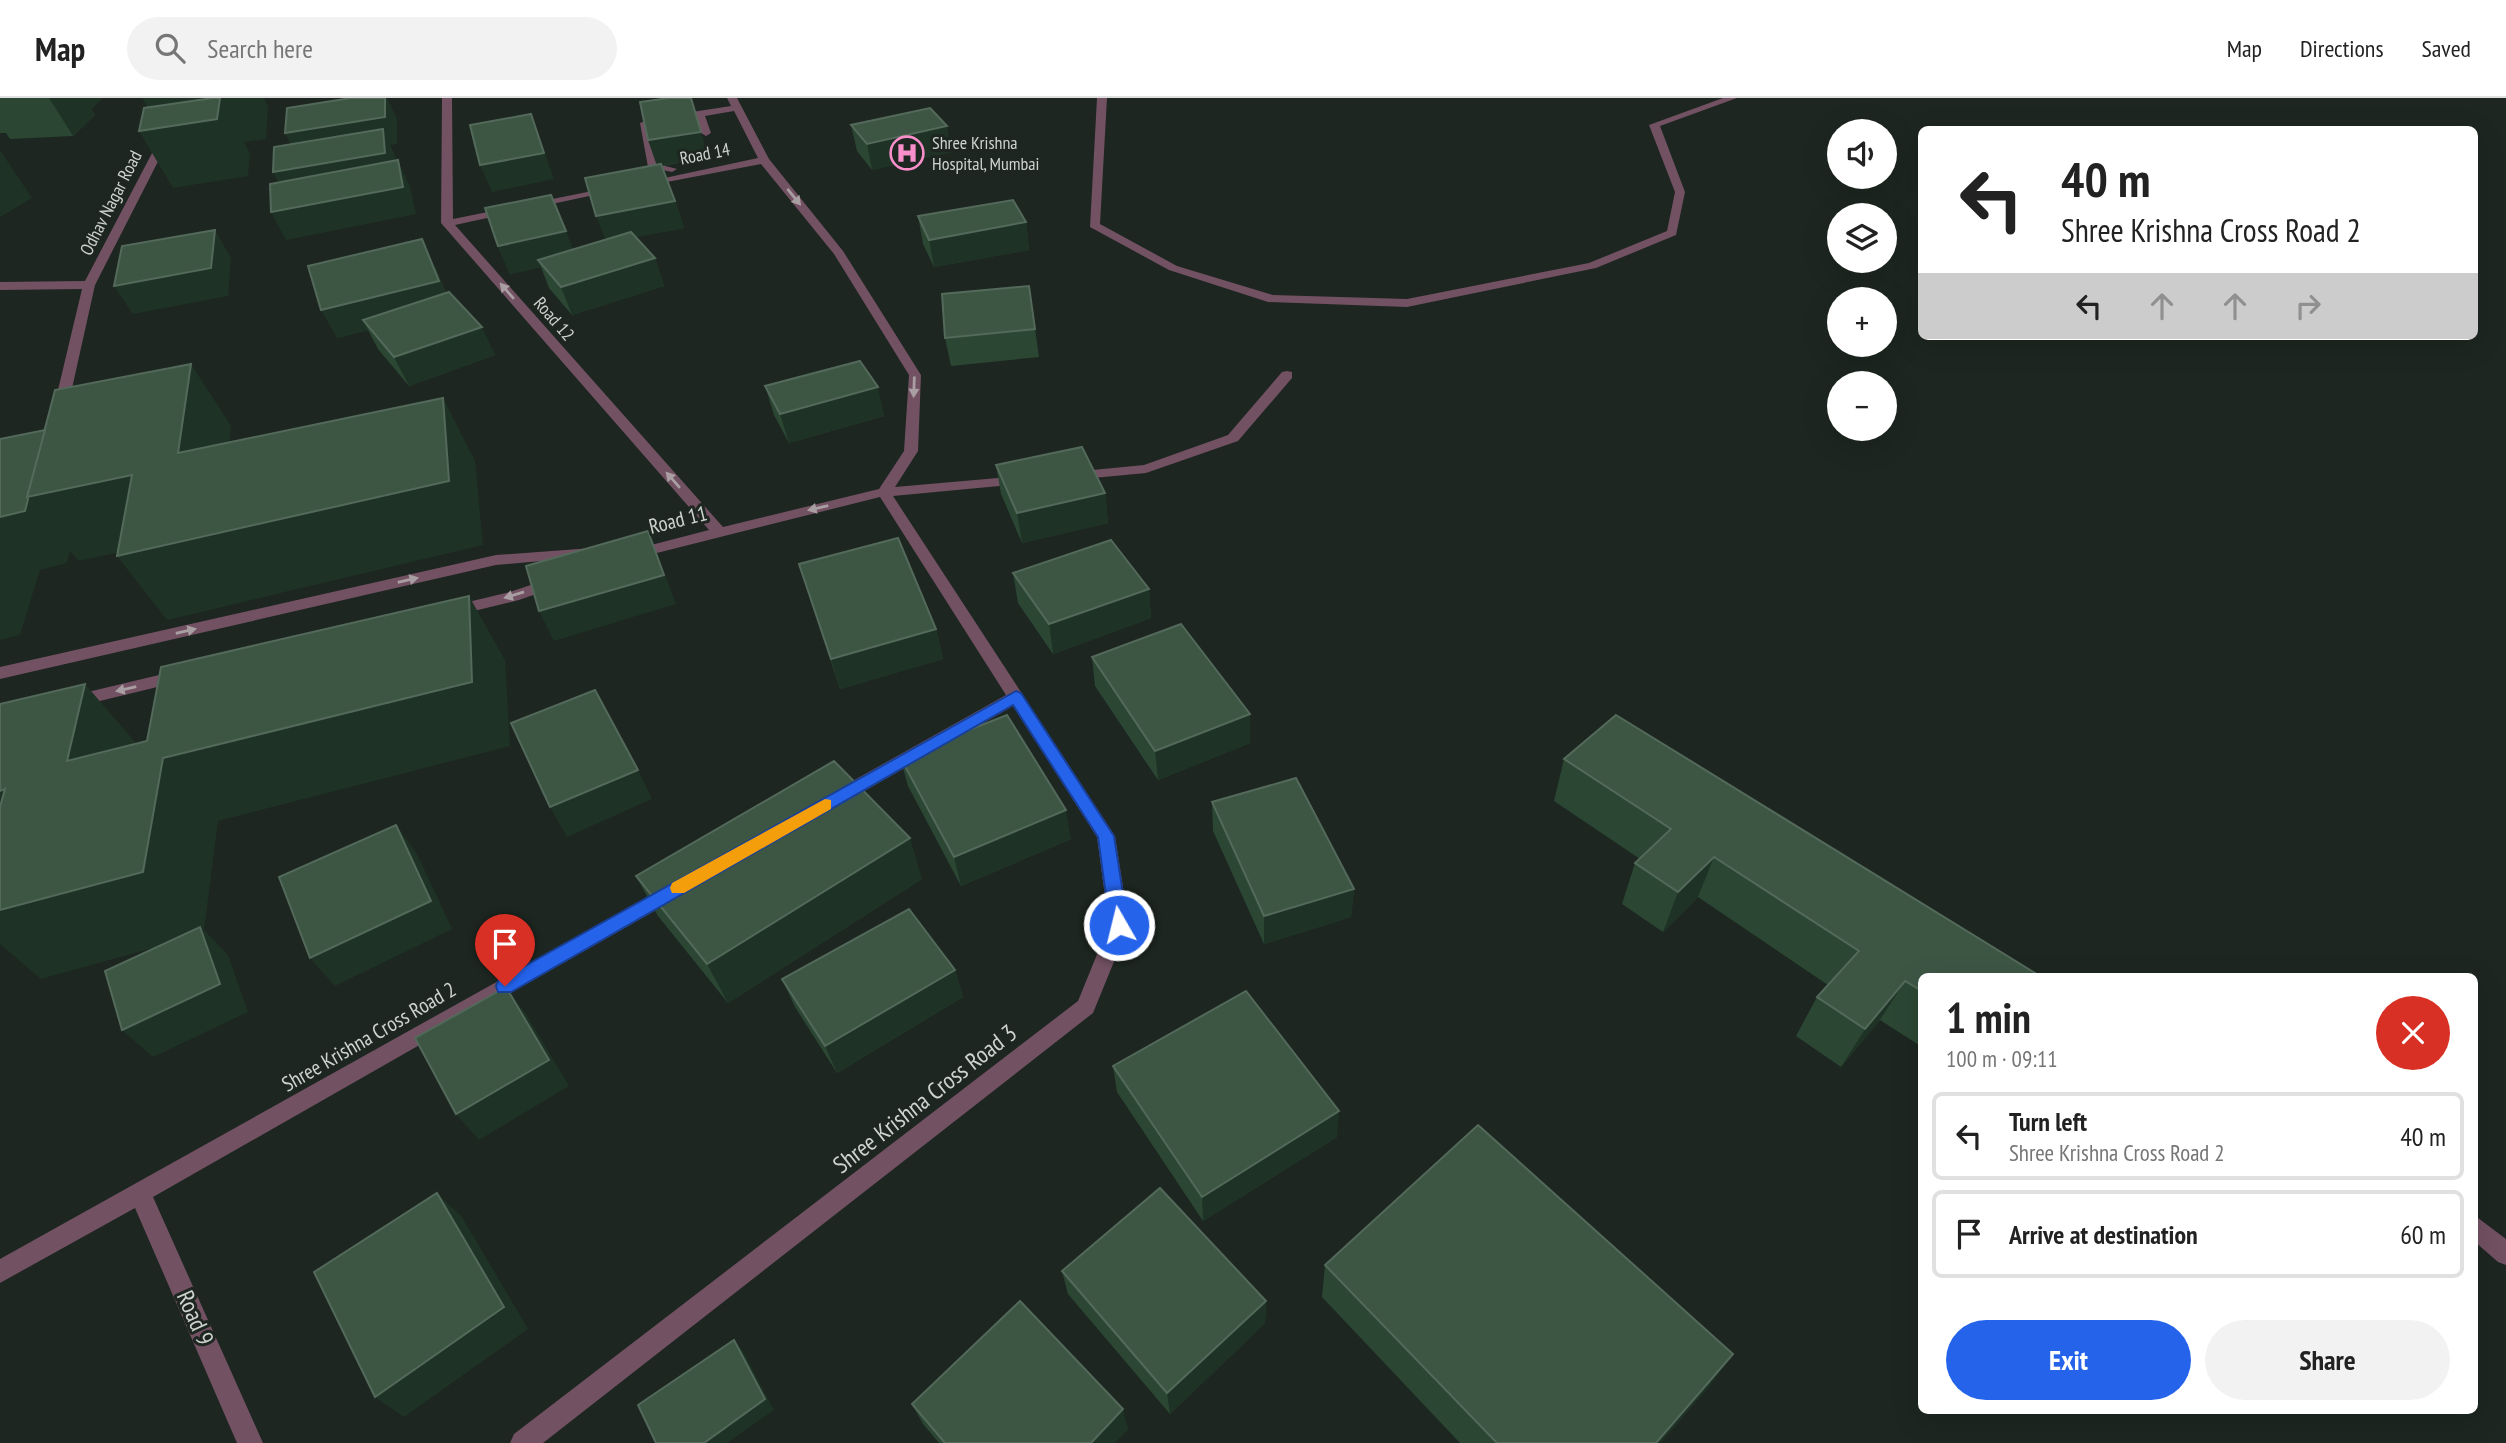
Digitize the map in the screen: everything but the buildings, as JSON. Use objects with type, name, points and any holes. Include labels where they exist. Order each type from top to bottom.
[{"type":"street","points":[[447,98],[447,223],[619,189]]},
{"type":"street","points":[[1102,98],[1094,225],[1173,268],[1272,299],[1407,303],[1592,266],[1672,233],[1680,191],[1654,125],[1732,98]]},
{"type":"street","points":[[703,163],[662,170],[653,167],[644,125],[653,121],[699,114],[734,103],[764,160],[839,253],[915,375],[911,452],[884,492]]},
{"type":"street","points":[[699,114],[706,133]]},
{"type":"street","name":"Odhav Nagar Road","points":[[56,429],[89,285],[171,125]]},
{"type":"street","name":"Road 14","points":[[632,186],[764,160]]},
{"type":"street","name":"Road 12","points":[[447,223],[718,531]]},
{"type":"street","name":"Odhav Nagar Road","points":[[0,286],[89,285]]},
{"type":"street","points":[[1063,476],[1146,469],[1233,438],[1287,375]]},
{"type":"street","name":"Road 11","points":[[433,615],[514,596],[600,562],[884,492],[1036,479]]},
{"type":"street","name":"Shree Krishna Cross Road 3","points":[[523,1443],[1086,1007],[1119,925],[1106,836],[884,492]]},
{"type":"street","points":[[0,673],[496,560],[600,562]]},
{"type":"street","points":[[54,706],[203,670]]},
{"type":"street","points":[[821,807],[1016,697]]},
{"type":"street","name":"Shree Krishna Cross Road 2","points":[[0,1272],[687,883]]},
{"type":"street","name":"Road 9","points":[[140,1193],[250,1443]]},
{"type":"street","points":[[2478,1230],[2506,1254]]},
{"type":"slow traffic","points":[[678,888],[825,805]]},
{"type":"place","name":"Shree Krishna Hospital, Mumbai","points":[[907,153]]},
{"type":"route","points":[[505,986],[1016,697],[1106,836],[1119,925]]}]
